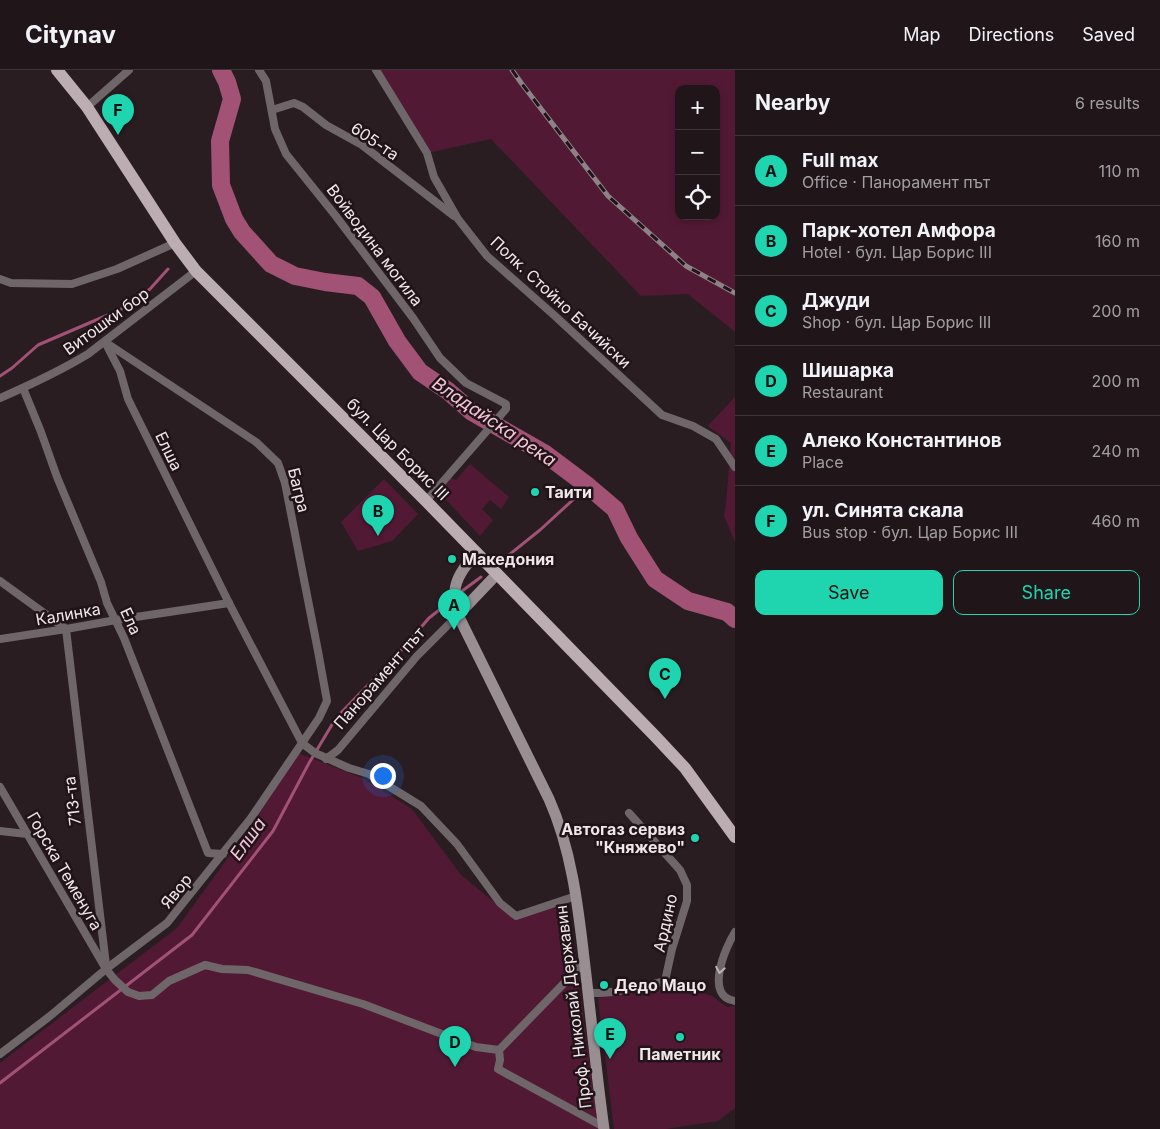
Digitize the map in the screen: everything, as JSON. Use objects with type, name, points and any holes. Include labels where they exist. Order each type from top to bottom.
[{"type":"main road","name":"бул. Цар Борис III","points":[[57,70],[88,107],[175,243],[196,271],[426,501],[655,736],[685,768],[735,837]]},
{"type":"main road","name":"Проф. Николай Державин","points":[[477,553],[461,571],[455,585],[458,615],[551,805],[570,866],[576,896],[604,1128]]},
{"type":"main road","name":"Панорамент път","points":[[458,615],[497,574]]},
{"type":"street","points":[[88,107],[129,70]]},
{"type":"street","name":"Войводина могила","points":[[259,70],[266,81],[275,129],[286,154],[336,214],[413,318],[440,358],[466,383],[506,404],[506,409],[426,501]]},
{"type":"street","name":"Полк. Стойно Бачийски","points":[[376,70],[427,153],[434,177],[458,218],[487,256],[662,414],[693,426],[716,438],[735,467]]},
{"type":"street","name":"605-та","points":[[272,110],[294,103],[303,107],[326,125],[362,145],[458,218]]},
{"type":"street","points":[[0,279],[12,283],[72,284],[117,269],[175,243]]},
{"type":"street","name":"Витошки бор","points":[[0,398],[70,365],[88,354],[196,271]]},
{"type":"street","name":"Елша","points":[[105,342],[120,371],[128,399],[229,603],[302,742],[315,754],[369,774],[421,806],[457,844],[500,903],[516,916],[576,896]]},
{"type":"street","name":"Багра","points":[[105,342],[256,442],[278,463],[285,483],[326,701]]},
{"type":"street","name":"Ела","points":[[24,388],[57,477],[101,582],[107,603],[124,638],[208,853],[222,854]]},
{"type":"street","points":[[0,581],[66,629]]},
{"type":"street","name":"Калинка","points":[[0,639],[229,603]]},
{"type":"street","name":"Панорамент път","points":[[326,759],[338,750],[417,656],[458,615]]},
{"type":"street","name":"713-та","points":[[66,629],[106,969]]},
{"type":"street","name":"Явор","points":[[0,1054],[50,1016],[106,969],[168,923],[251,818],[319,718],[326,701]]},
{"type":"street","name":"Горска Теменуга","points":[[0,786],[106,969],[114,980],[128,992],[139,996],[152,995],[169,981],[205,965],[222,969],[248,970],[363,1004],[476,1047],[499,1050]]},
{"type":"street","name":"Ардино","points":[[588,993],[612,992],[666,981],[672,949],[687,901],[687,885],[680,870],[629,813]]},
{"type":"street","points":[[0,831],[27,834]]},
{"type":"street","points":[[735,932],[720,966],[718,983],[724,997],[735,1001]]},
{"type":"street","points":[[584,959],[574,973],[499,1050],[500,1060],[498,1069],[604,1128]]},
{"type":"shaded area","points":[[376,70],[735,70],[735,332],[688,294],[641,296],[491,139],[427,153]]},
{"type":"shaded area","points":[[735,397],[735,542],[724,516],[731,443],[708,426]]},
{"type":"shaded area","points":[[470,464],[509,497],[501,509],[490,500],[482,509],[493,520],[480,536],[438,491],[451,478],[456,480]]},
{"type":"shaded area","points":[[384,479],[418,514],[392,541],[358,551],[341,522]]},
{"type":"shaded area","points":[[298,753],[362,778],[412,809],[461,875],[515,919],[568,901],[600,1129],[0,1129],[0,1063],[177,928],[254,822]]},
{"type":"shaded area","points":[[674,984],[712,996],[727,1007],[735,1006],[735,1108],[718,1121],[666,1129],[614,1129],[598,998]]},
{"type":"waterway","name":"Владайска река","points":[[221,70],[232,99],[220,141],[221,185],[234,219],[242,232],[271,264],[295,276],[358,286],[372,297],[397,341],[420,372],[448,391],[472,412],[544,453],[615,509],[629,538],[655,579],[688,601],[727,612],[735,619]]},
{"type":"waterway","points":[[0,376],[38,345],[124,308],[150,289],[168,269]]},
{"type":"waterway","name":"Елша","points":[[505,558],[540,530],[588,486]]},
{"type":"waterway","name":"Елша","points":[[458,594],[481,577]]},
{"type":"waterway","name":"Елша","points":[[0,1083],[192,935],[273,831],[309,763],[336,718],[397,655],[429,618],[452,600]]},
{"type":"railway","points":[[512,70],[608,196],[686,266],[735,293]]},
{"type":"place","name":"ул. Синята скала","points":[[118,135]]},
{"type":"place","name":"Таити","points":[[535,492]]},
{"type":"place","name":"Парк-хотел Амфора","points":[[378,536]]},
{"type":"place","name":"Македония","points":[[452,559]]},
{"type":"place","name":"Full max","points":[[454,630]]},
{"type":"place","name":"Джуди","points":[[665,699]]},
{"type":"place","name":"Автогаз сервиз \"Княжево\"","points":[[695,838]]},
{"type":"place","name":"Дедо Мацо","points":[[604,985]]},
{"type":"place","name":"Паметник","points":[[680,1037]]},
{"type":"place","name":"Алеко Константинов","points":[[610,1059]]},
{"type":"place","name":"Шишарка","points":[[455,1067]]}]
